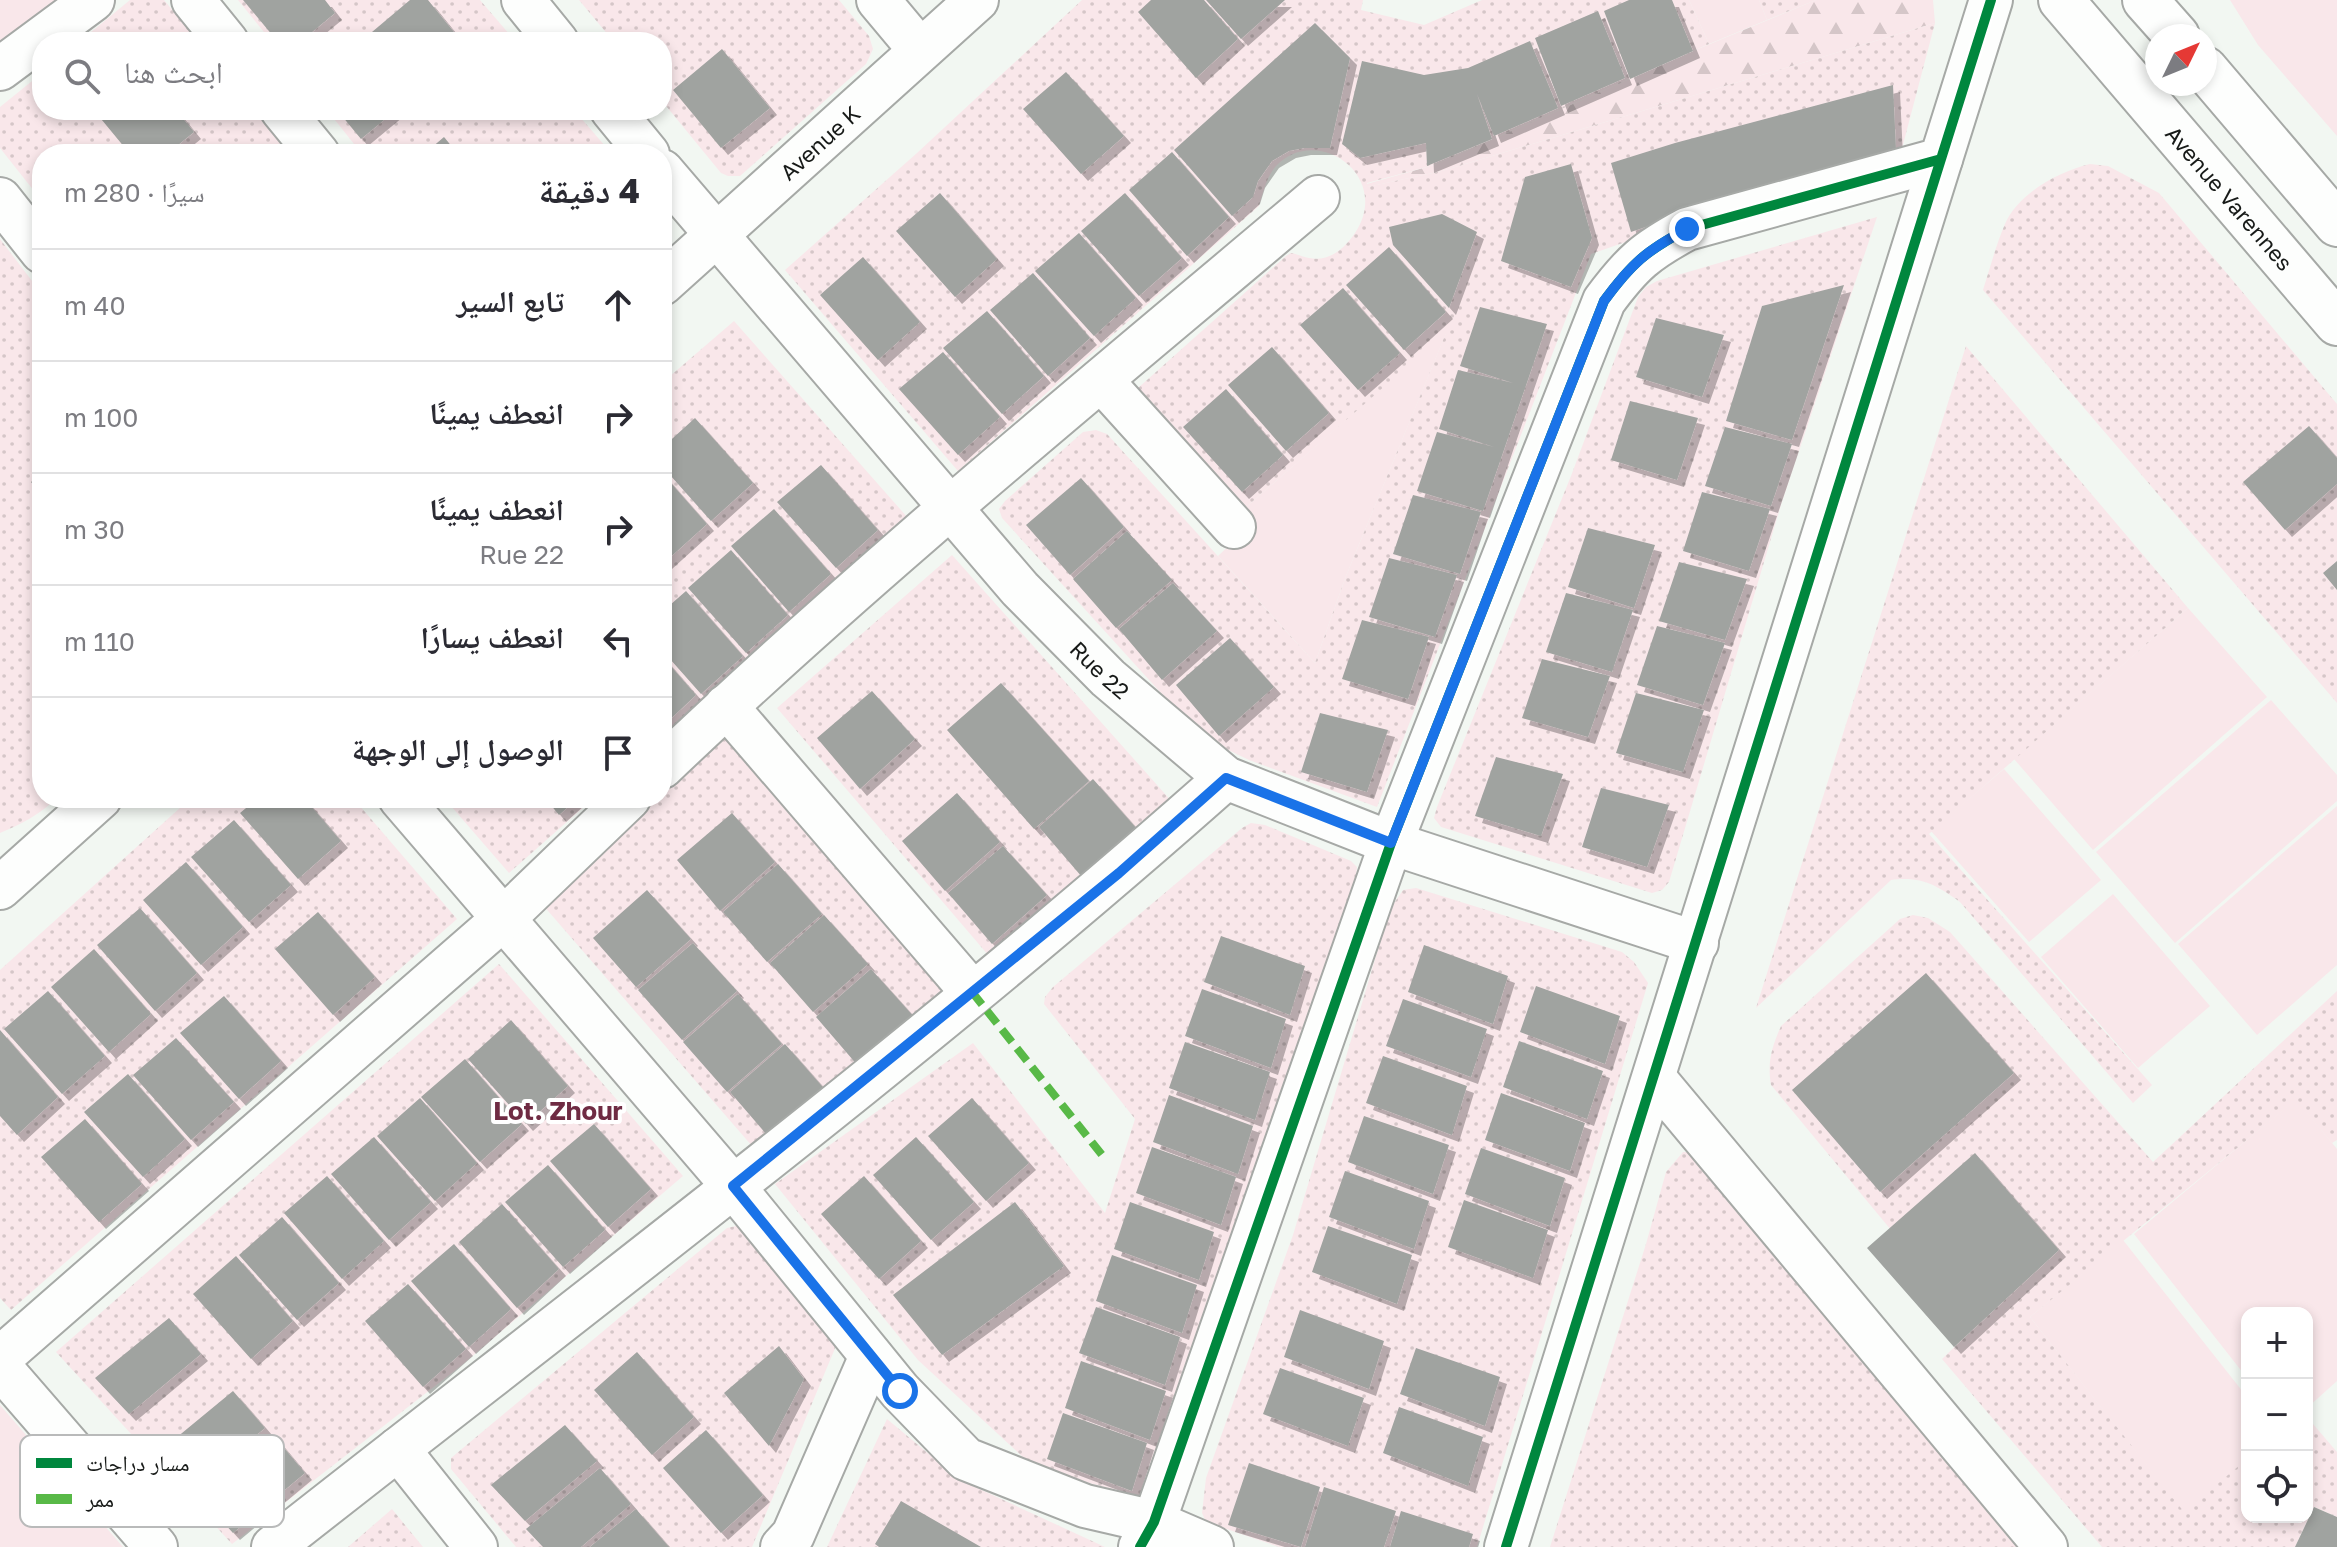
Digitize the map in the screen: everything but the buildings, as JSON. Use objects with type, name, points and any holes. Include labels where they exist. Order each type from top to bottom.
[{"type":"main road","name":"Avenue Varennes","points":[[2061,0],[2337,323]]},
{"type":"main road","points":[[2145,0],[2166,24]]},
{"type":"main road","points":[[2217,83],[2337,224]]},
{"type":"street","points":[[50,32],[93,0]]},
{"type":"street","points":[[193,0],[219,32]]},
{"type":"street","points":[[523,0],[549,32]]},
{"type":"street","points":[[878,0],[919,49]]},
{"type":"street","name":"Avenue K","points":[[672,275],[977,0]]},
{"type":"street","points":[[1506,1547],[1991,0]]},
{"type":"street","points":[[0,69],[32,45]]},
{"type":"street","points":[[290,120],[310,144]]},
{"type":"street","points":[[620,120],[640,144]]},
{"type":"street","points":[[1147,1535],[1391,843],[1604,301],[1629,267],[1656,246],[1687,229],[1941,159]]},
{"type":"street","name":"Rue 22","points":[[672,183],[1020,589],[1108,678],[1226,778],[1391,843],[1697,943]]},
{"type":"street","points":[[672,757],[950,508],[1318,197]]},
{"type":"street","points":[[0,199],[32,239]]},
{"type":"street","points":[[1101,380],[1234,527]]},
{"type":"street","points":[[726,706],[972,992]]},
{"type":"street","points":[[273,1547],[733,1186],[1119,873],[1226,778]]},
{"type":"street","points":[[0,888],[89,808]]},
{"type":"street","points":[[409,808],[733,1186],[900,1391],[966,1459],[1085,1506],[1147,1535],[1212,1547]]},
{"type":"street","points":[[0,1358],[503,919],[619,808]]},
{"type":"street","points":[[1655,1079],[2046,1547]]},
{"type":"street","points":[[788,1543],[871,1356]]},
{"type":"street","points":[[0,1367],[59,1435]]},
{"type":"street","points":[[398,1449],[476,1547]]},
{"type":"street","points":[[139,1527],[156,1547]]},
{"type":"green space","points":[[0,0],[76,0],[32,32],[0,56]]},
{"type":"green space","points":[[130,0],[164,0],[191,32],[91,32]]},
{"type":"green space","points":[[238,0],[480,0],[507,32],[264,32]]},
{"type":"green space","points":[[579,0],[839,0],[869,36],[873,49],[866,64],[740,176],[728,176],[721,173],[672,113],[672,32],[606,32]]},
{"type":"green space","points":[[1082,0],[1363,0],[1361,10],[1424,25],[1482,0],[1689,0],[1709,44],[1434,165],[1367,183],[1367,187],[1442,171],[1935,23],[1900,156],[1692,219],[1591,254],[1377,807],[1249,760],[1214,743],[1171,704],[1002,518],[999,509],[1083,432],[1096,430],[1107,434],[1315,663],[1346,576],[1446,333],[1244,509],[1138,388],[1286,256],[1291,253],[1323,258],[1346,244],[1355,233],[1364,212],[1364,192],[1357,175],[1345,162],[1329,153],[1311,150],[1292,154],[1276,166],[1259,206],[958,471],[785,270]]},
{"type":"green space","points":[[1689,0],[1759,0],[1767,20],[1709,44]]},
{"type":"green space","points":[[1759,0],[1816,0],[1767,20]]},
{"type":"green space","points":[[1816,0],[1933,0],[1935,23],[1442,171],[1363,188],[1363,185],[1434,165]]},
{"type":"green space","points":[[2230,0],[2337,0],[2337,136],[2258,45]]},
{"type":"green space","points":[[32,81],[32,120],[262,120],[281,144],[32,144],[32,188],[0,148],[0,107]]},
{"type":"green space","points":[[335,120],[583,120],[603,144],[354,144]]},
{"type":"green space","points":[[2090,164],[2108,166],[2159,193],[2337,404],[2337,703],[1983,290],[2011,213],[2041,185]]},
{"type":"green space","points":[[1877,217],[1781,505],[1669,882],[1662,890],[1652,893],[1441,827],[1434,818],[1437,807],[1571,476],[1638,297],[1646,287],[1657,281]]},
{"type":"green space","points":[[0,239],[32,281],[32,808],[45,808],[0,833]]},
{"type":"green space","points":[[734,321],[908,518],[672,728],[672,374]]},
{"type":"green space","points":[[1447,331],[1346,576],[1315,663],[1218,556],[1256,520],[1244,509]]},
{"type":"green space","points":[[1966,346],[2188,608],[1929,834],[2152,1085],[2133,1103],[1960,902],[1920,881],[1891,880],[1756,1008]]},
{"type":"green space","points":[[952,555],[1174,804],[989,956],[777,708]]},
{"type":"green space","points":[[2188,608],[2267,697],[2093,850],[2014,759]]},
{"type":"green space","points":[[2271,700],[2337,775],[2337,801],[2175,943],[2096,852]]},
{"type":"green space","points":[[722,733],[945,994],[759,1154],[542,904],[643,808],[672,808],[672,780]]},
{"type":"green space","points":[[2004,769],[2101,880],[2029,942],[1931,831]]},
{"type":"green space","points":[[2337,806],[2337,965],[2257,1035],[2178,944]]},
{"type":"green space","points":[[180,808],[362,808],[457,919],[11,1310],[0,1298],[0,970]]},
{"type":"green space","points":[[453,808],[583,808],[509,873]]},
{"type":"green space","points":[[1251,823],[1265,825],[1351,861],[1357,867],[1356,877],[1146,1498],[1040,1470],[1025,1459],[918,1360],[775,1184],[973,1043],[1105,1213],[1135,1119],[1044,1004],[1045,997],[1053,987]]},
{"type":"green space","points":[[1416,888],[1622,952],[1634,962],[1648,983],[1477,1547],[1279,1547],[1206,1522],[1202,1513],[1206,1478],[1293,1235],[1390,909],[1403,890]]},
{"type":"green space","points":[[2113,894],[2210,1006],[2138,1068],[2041,957]]},
{"type":"green space","points":[[1913,915],[1928,918],[1950,932],[2153,1162],[2337,991],[2337,1140],[2332,1143],[2296,1100],[2030,1317],[2184,1512],[2241,1464],[2241,1523],[2306,1523],[2295,1547],[2102,1547],[1942,1359],[1973,1329],[1771,1085],[1771,1055],[1781,1026],[1900,919]]},
{"type":"green space","points":[[499,964],[683,1176],[462,1365],[284,1504],[284,1435],[132,1435],[56,1352]]},
{"type":"green space","points":[[2296,1099],[2337,1149],[2337,1381],[2313,1403],[2313,1307],[2241,1307],[2241,1370],[2134,1234]]},
{"type":"green space","points":[[1683,1152],[1696,1152],[2030,1547],[1550,1547],[1666,1172]]},
{"type":"green space","points":[[736,1226],[744,1231],[836,1346],[752,1547],[516,1547],[451,1469],[451,1458],[727,1228]]},
{"type":"green space","points":[[2123,1240],[2241,1389],[2241,1466],[2184,1513],[2030,1317]]},
{"type":"green space","points":[[0,1405],[26,1435],[20,1435],[20,1527],[106,1527],[123,1547],[0,1547]]},
{"type":"green space","points":[[887,1419],[960,1480],[1105,1547],[827,1547]]},
{"type":"green space","points":[[2313,1424],[2337,1452],[2337,1517],[2314,1507]]},
{"type":"green space","points":[[392,1509],[423,1547],[348,1547]]},
{"type":"green space","points":[[216,1527],[254,1527],[232,1544]]},
{"type":"marked path","points":[[972,992],[1106,1160]]},
{"type":"cycle path","points":[[1140,1547],[1154,1522],[1391,843],[1604,301],[1641,259],[1687,229],[1941,159],[1991,0]]},
{"type":"cycle path","points":[[1506,1547],[1941,159]]},
{"type":"district","name":"Lot. Zhour","points":[[558,1110]]},
{"type":"route","points":[[900,1391],[733,1186],[1119,873],[1226,778],[1391,843],[1604,301],[1629,267],[1656,246],[1687,229]]}]
